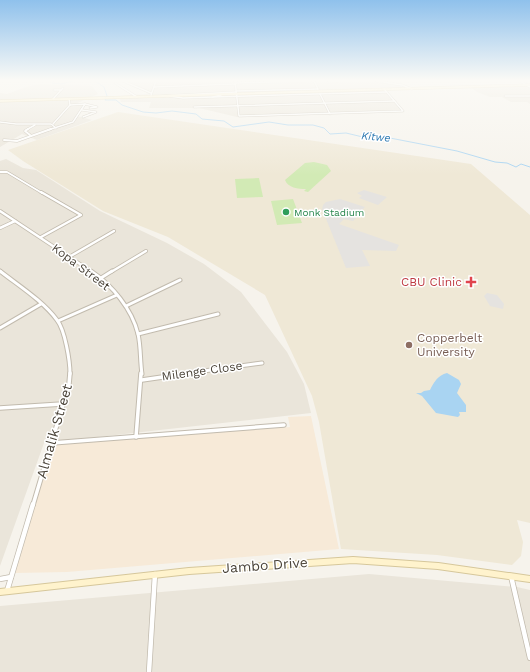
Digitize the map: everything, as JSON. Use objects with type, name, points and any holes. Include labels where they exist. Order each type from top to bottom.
[{"type":"street","points":[[0,122],[53,124],[64,112]]},
{"type":"street","points":[[4,140],[14,141],[56,128],[74,121],[80,112]]},
{"type":"street","points":[[83,117],[95,112]]},
{"type":"street","points":[[238,112],[239,116],[370,112]]},
{"type":"street","points":[[30,136],[25,132],[36,124]]},
{"type":"street","points":[[53,124],[56,128]]},
{"type":"street","points":[[0,172],[7,172],[81,215],[41,237]]},
{"type":"street","name":"Kopa Street","points":[[0,211],[101,278],[126,306],[138,334],[142,380],[136,437]]},
{"type":"street","points":[[0,228],[15,221]]},
{"type":"street","points":[[69,257],[114,231]]},
{"type":"street","points":[[101,278],[146,251]]},
{"type":"street","name":"Almalik Street","points":[[0,271],[41,304],[58,321],[68,351],[70,367],[69,384],[7,591]]},
{"type":"street","points":[[126,306],[180,280]]},
{"type":"street","points":[[58,321],[117,295]]},
{"type":"street","points":[[0,328],[41,304]]},
{"type":"street","points":[[138,334],[218,314]]},
{"type":"street","name":"Milenge Close","points":[[142,380],[262,363]]},
{"type":"street","points":[[0,408],[62,404]]},
{"type":"street","points":[[52,444],[284,425]]},
{"type":"street","name":"Jambo Drive","points":[[0,592],[155,574],[353,560],[438,566],[511,575],[530,579]]},
{"type":"street","points":[[149,672],[155,574]]},
{"type":"street","points":[[511,575],[530,658]]},
{"type":"street","points":[[0,579],[11,577]]},
{"type":"shaded area","points":[[0,112],[80,112],[77,116],[92,120],[37,140],[22,134],[0,147]]},
{"type":"shaded area","name":"Copperbelt University","points":[[120,112],[471,164],[530,215],[530,523],[517,520],[523,542],[521,556],[512,565],[437,555],[341,549],[319,422],[312,396],[265,295],[168,237],[103,211],[8,150]]},
{"type":"shaded area","points":[[217,112],[363,112],[237,117]]},
{"type":"shaded area","points":[[6,159],[23,168],[36,170],[100,211],[167,243],[204,264],[241,292],[287,352],[304,384],[311,413],[44,443],[0,566],[0,161]]},
{"type":"shaded area","points":[[364,190],[387,197],[378,205],[359,198],[362,196],[357,193]]},
{"type":"shaded area","points":[[340,199],[365,207],[353,221],[344,219],[339,224],[399,245],[396,251],[362,250],[370,266],[346,268],[322,209],[326,202]]},
{"type":"shaded area","points":[[487,293],[497,295],[504,304],[503,309],[490,306],[484,296]]},
{"type":"shaded area","points":[[311,416],[339,549],[67,572],[15,573],[52,445],[290,427],[288,417]]},
{"type":"shaded area","points":[[369,574],[517,587],[530,590],[530,672],[0,672],[0,606]]},
{"type":"green space","points":[[314,162],[327,165],[331,171],[308,192],[304,191],[306,189],[294,188],[286,183],[285,180],[305,163]]},
{"type":"green space","points":[[259,178],[263,197],[237,198],[235,179]]},
{"type":"green space","name":"Monk Stadium","points":[[293,199],[302,223],[277,225],[271,201]]},
{"type":"water","points":[[447,373],[459,380],[461,384],[457,393],[466,405],[466,412],[459,412],[460,415],[458,417],[436,413],[422,396],[416,393],[430,390],[439,377]]},
{"type":"waterway","name":"Kitwe","points":[[148,112],[161,112]]},
{"type":"waterway","name":"Kitwe","points":[[183,112],[196,114],[202,119],[224,121],[233,127],[269,122],[288,125],[313,125],[324,128],[330,134],[346,133],[367,138],[390,138],[457,151],[495,162],[507,163],[516,167],[521,164],[530,167]]},
{"type":"place","name":"Monk Stadium","points":[[286,212]]},
{"type":"place","name":"CBU Clinic","points":[[471,282]]},
{"type":"place","name":"Copperbelt University","points":[[409,345]]}]
